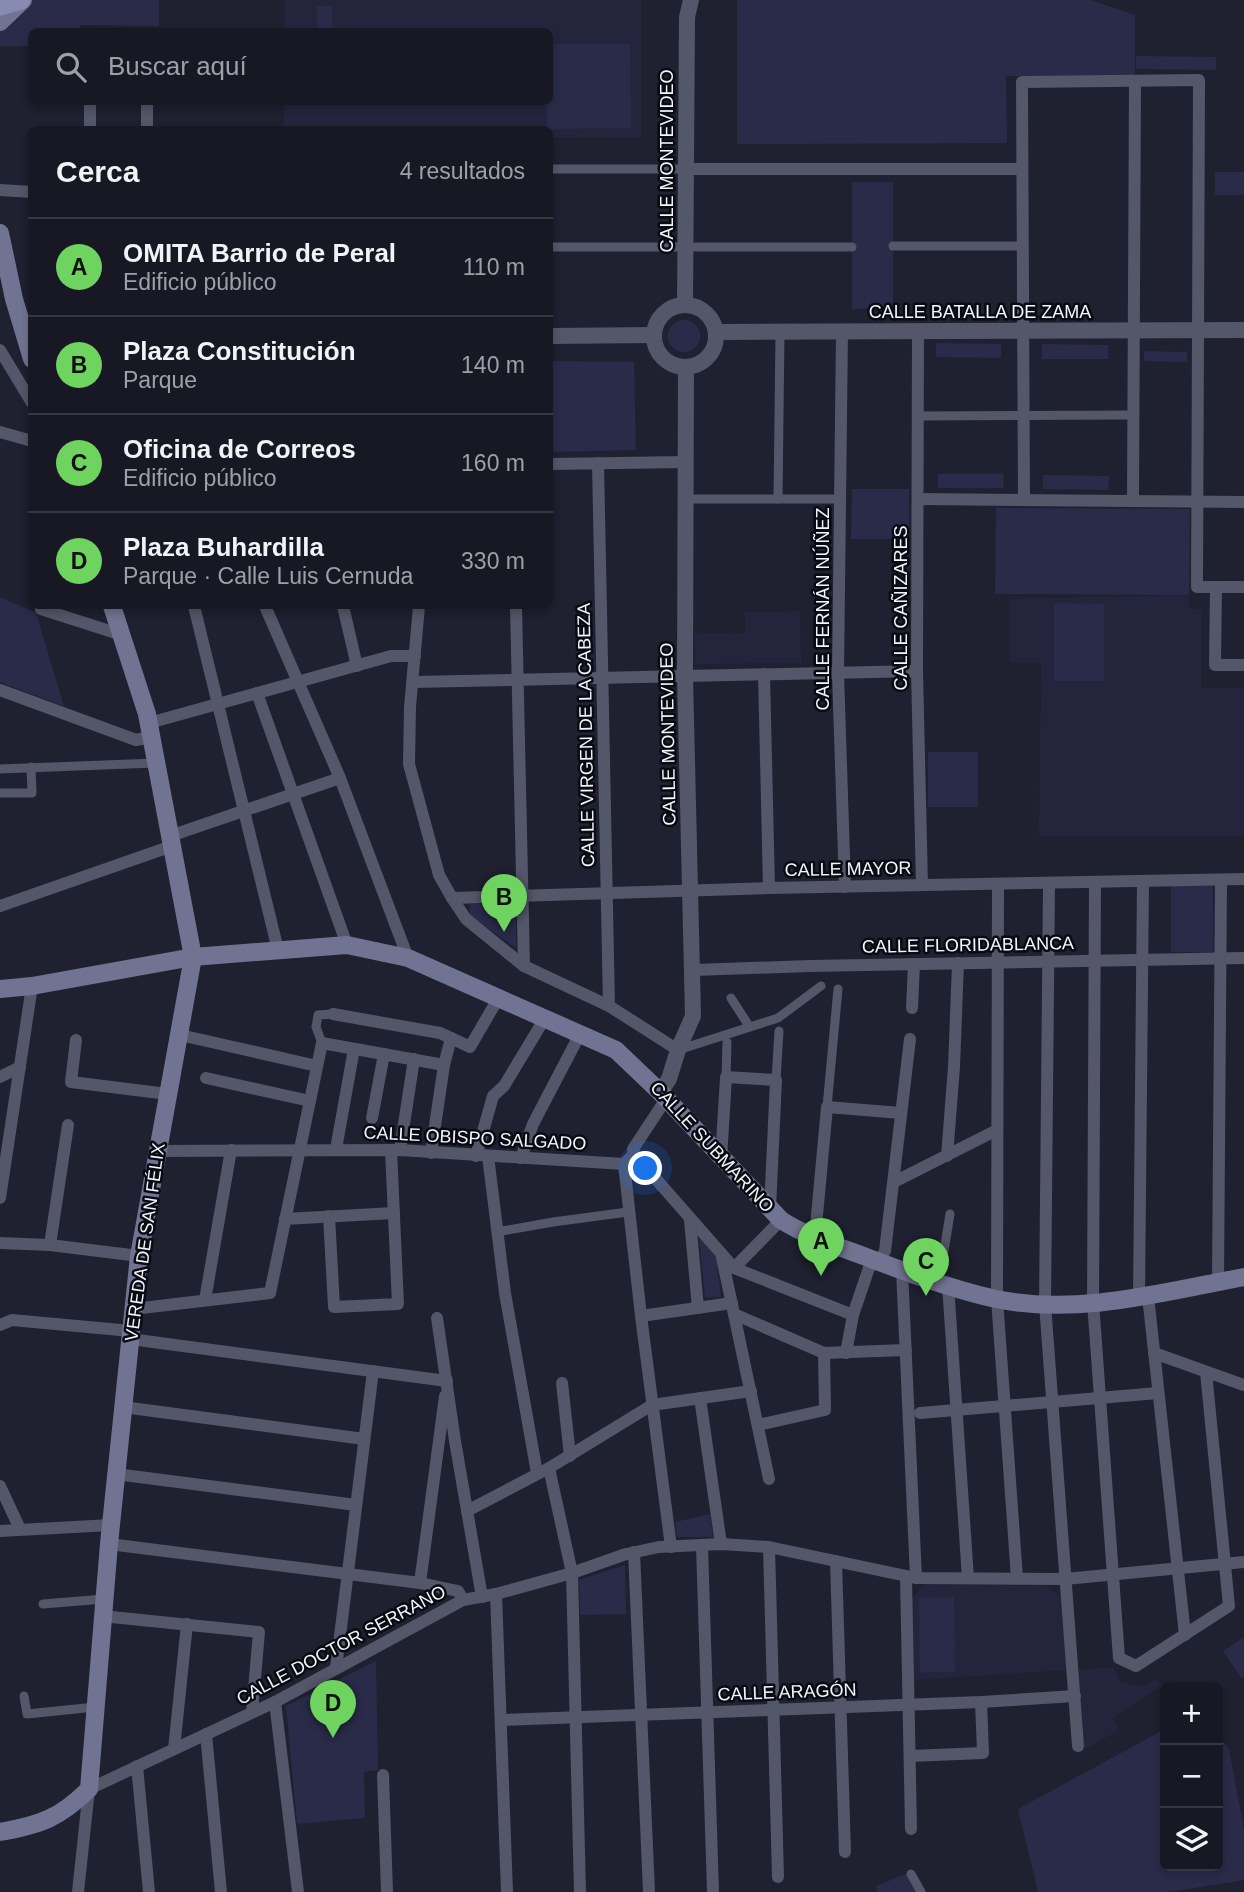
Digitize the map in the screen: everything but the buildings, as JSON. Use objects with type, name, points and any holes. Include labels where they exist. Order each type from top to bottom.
[{"type":"main road","points":[[0,6],[22,0]]},
{"type":"main road","points":[[0,22],[22,0]]},
{"type":"main road","points":[[0,233],[28,334]]},
{"type":"main road","name":"VEREDA DE SAN FÉLIX","points":[[89,1788],[103,1607],[139,1256],[193,957],[150,730],[113,609]]},
{"type":"main road","name":"CALLE SUBMARINO","points":[[0,989],[32,986],[193,957],[347,945],[375,949],[408,958],[616,1050],[776,1215],[795,1229],[875,1260],[902,1270],[944,1277],[997,1299],[1045,1304],[1143,1296],[1244,1277]]},
{"type":"main road","points":[[0,1832],[49,1820],[68,1809],[89,1788]]},
{"type":"street","name":"CALLE MONTEVIDEO","points":[[681,0],[687,17]]},
{"type":"street","name":"CALLE MONTEVIDEO","points":[[685,304],[687,17],[691,0]]},
{"type":"street","points":[[1024,500],[1022,82],[1199,80],[1197,587],[1244,587]]},
{"type":"street","points":[[1133,501],[1135,81]]},
{"type":"street","points":[[90,105],[90,126]]},
{"type":"street","points":[[147,105],[147,126]]},
{"type":"street","points":[[553,169],[1023,169]]},
{"type":"street","points":[[0,190],[28,191]]},
{"type":"street","points":[[893,246],[1023,246]]},
{"type":"street","points":[[553,247],[852,247]]},
{"type":"street","points":[[685,304],[706,313],[716,332],[714,347],[706,359],[686,367],[667,362],[655,345],[653,335],[656,323],[663,313],[685,304]]},
{"type":"street","name":"CALLE BATALLA DE ZAMA","points":[[716,332],[1244,330]]},
{"type":"street","name":"CALLE CAÑIZARES","points":[[918,331],[918,671],[922,885]]},
{"type":"street","name":"CALLE FERNÁN NÚÑEZ","points":[[842,332],[838,673],[845,887]]},
{"type":"street","points":[[778,499],[780,333]]},
{"type":"street","points":[[553,336],[653,335]]},
{"type":"street","points":[[0,350],[28,396]]},
{"type":"street","name":"CALLE MONTEVIDEO","points":[[663,1096],[678,1050],[692,1021],[694,971],[685,676],[686,367]]},
{"type":"street","points":[[918,416],[1134,415]]},
{"type":"street","points":[[0,432],[28,440]]},
{"type":"street","points":[[553,464],[686,462]]},
{"type":"street","name":"CALLE VIRGEN DE LA CABEZA","points":[[598,463],[609,1006]]},
{"type":"street","points":[[686,499],[840,499]]},
{"type":"street","points":[[918,499],[1244,502]]},
{"type":"street","points":[[1216,587],[1214,665],[1244,665]]},
{"type":"street","points":[[41,609],[122,635]]},
{"type":"street","points":[[195,609],[278,950]]},
{"type":"street","points":[[266,609],[340,778],[408,958]]},
{"type":"street","points":[[344,609],[357,666]]},
{"type":"street","points":[[419,609],[410,707],[409,764],[439,874],[466,919],[524,966],[609,1006],[678,1050],[778,1018],[821,986]]},
{"type":"street","points":[[516,609],[524,966]]},
{"type":"street","points":[[0,690],[136,740],[150,730],[218,704],[391,656],[415,656]]},
{"type":"street","points":[[413,682],[918,671]]},
{"type":"street","points":[[764,674],[769,888]]},
{"type":"street","points":[[257,693],[347,945]]},
{"type":"street","points":[[0,769],[156,763]]},
{"type":"street","points":[[0,793],[32,793],[31,768]]},
{"type":"street","points":[[0,906],[244,811],[340,778]]},
{"type":"street","name":"CALLE MAYOR","points":[[452,898],[769,888],[1244,879]]},
{"type":"street","points":[[1218,1282],[1221,880]]},
{"type":"street","points":[[1143,881],[1143,1296],[1154,1353],[1185,1635]]},
{"type":"street","points":[[1095,882],[1093,1302],[1119,1658],[1136,1666],[1229,1606],[1206,1372]]},
{"type":"street","points":[[1049,883],[1045,1304],[1078,1746]]},
{"type":"street","points":[[998,884],[997,1299],[1017,1578]]},
{"type":"street","name":"CALLE FLORIDABLANCA","points":[[694,971],[999,961],[1244,958]]},
{"type":"street","points":[[947,1156],[958,963]]},
{"type":"street","points":[[912,1008],[914,964]]},
{"type":"street","points":[[0,1198],[32,986]]},
{"type":"street","points":[[815,1237],[838,989]]},
{"type":"street","points":[[133,1308],[270,1293],[322,1044],[316,1027],[318,1015],[333,1014],[440,1033],[470,1047],[499,997]]},
{"type":"street","points":[[731,998],[749,1026]]},
{"type":"street","points":[[545,1018],[504,1086],[493,1096],[482,1156],[497,1232],[505,1293],[543,1470],[572,1573],[580,1892]]},
{"type":"street","points":[[734,1268],[776,1215],[776,1080],[779,1031]]},
{"type":"street","points":[[521,1158],[533,1125],[580,1034]]},
{"type":"street","points":[[180,1035],[317,1066]]},
{"type":"street","points":[[431,1153],[444,1065],[451,1038]]},
{"type":"street","points":[[846,1353],[853,1315],[875,1260],[885,1251],[910,1039]]},
{"type":"street","points":[[76,1040],[71,1082],[168,1094]]},
{"type":"street","points":[[721,1159],[727,1042]]},
{"type":"street","points":[[322,1044],[444,1065]]},
{"type":"street","points":[[336,1149],[354,1049]]},
{"type":"street","points":[[372,1118],[384,1054]]},
{"type":"street","points":[[329,1216],[334,1307],[398,1304],[394,1213],[396,1150],[414,1059]]},
{"type":"street","points":[[0,1077],[20,1068]]},
{"type":"street","points":[[726,1077],[776,1080]]},
{"type":"street","points":[[206,1078],[310,1101]]},
{"type":"street","points":[[663,1096],[633,1149],[634,1154],[690,1220],[734,1268],[853,1315]]},
{"type":"street","points":[[827,1107],[901,1113]]},
{"type":"street","points":[[50,1245],[68,1125]]},
{"type":"street","points":[[894,1182],[997,1130]]},
{"type":"street","points":[[205,1300],[231,1150]]},
{"type":"street","name":"CALLE OBISPO SALGADO","points":[[158,1151],[396,1150],[624,1164]]},
{"type":"street","points":[[634,1154],[624,1164],[628,1212],[671,1547]]},
{"type":"street","points":[[497,1232],[628,1212]]},
{"type":"street","points":[[285,1219],[394,1213]]},
{"type":"street","points":[[950,1214],[944,1277],[968,1578]]},
{"type":"street","points":[[690,1220],[698,1308]]},
{"type":"street","points":[[0,1243],[50,1245],[139,1256]]},
{"type":"street","points":[[721,1253],[769,1479]]},
{"type":"street","points":[[902,1270],[911,1577],[908,1705],[911,1829]]},
{"type":"street","points":[[640,1316],[698,1308],[733,1309],[824,1353],[906,1350]]},
{"type":"street","points":[[437,1318],[482,1597]]},
{"type":"street","points":[[0,1325],[12,1320],[447,1381]]},
{"type":"street","points":[[758,1425],[825,1410],[824,1353]]},
{"type":"street","points":[[1154,1353],[1244,1385]]},
{"type":"street","points":[[336,1668],[373,1371]]},
{"type":"street","points":[[420,1583],[447,1381]]},
{"type":"street","points":[[562,1383],[570,1456]]},
{"type":"street","points":[[467,1511],[570,1456],[652,1405],[751,1391]]},
{"type":"street","points":[[920,1413],[1158,1393]]},
{"type":"street","points":[[700,1398],[721,1544]]},
{"type":"street","points":[[123,1407],[364,1439]]},
{"type":"street","points":[[116,1474],[356,1506]]},
{"type":"street","points":[[0,1488],[20,1529]]},
{"type":"street","points":[[0,1531],[111,1525]]},
{"type":"street","points":[[109,1544],[420,1583],[458,1591],[463,1600]]},
{"type":"street","name":"CALLE DOCTOR SERRANO","points":[[89,1788],[275,1702],[463,1600],[496,1594],[572,1573],[634,1552],[721,1544],[769,1547],[911,1577],[968,1578],[1065,1579],[1244,1562]]},
{"type":"street","points":[[702,1546],[713,1892]]},
{"type":"street","points":[[769,1547],[778,1877]]},
{"type":"street","points":[[634,1552],[649,1892]]},
{"type":"street","points":[[836,1561],[845,1852]]},
{"type":"street","points":[[496,1594],[507,1892]]},
{"type":"street","points":[[43,1604],[103,1607],[187,1624],[259,1632],[252,1712]]},
{"type":"street","points":[[174,1749],[187,1624]]},
{"type":"street","points":[[24,1696],[27,1714],[95,1707]]},
{"type":"street","name":"CALLE ARAGÓN","points":[[501,1720],[841,1708],[1075,1696]]},
{"type":"street","points":[[275,1702],[298,1892]]},
{"type":"street","points":[[910,1756],[983,1753],[981,1702]]},
{"type":"street","points":[[206,1734],[220,1892]]},
{"type":"street","points":[[137,1766],[149,1892]]},
{"type":"street","points":[[383,1775],[387,1892]]},
{"type":"street","points":[[78,1892],[89,1788]]},
{"type":"street","points":[[911,1874],[920,1892]]},
{"type":"shaded area","points":[[23,0],[159,0],[159,26],[80,25],[80,28],[28,28],[28,46],[0,46],[0,22]]},
{"type":"shaded area","points":[[285,0],[641,0],[641,138],[553,138],[553,126],[284,126],[284,105],[553,105],[553,28],[284,28]]},
{"type":"shaded area","points":[[737,0],[1090,0],[1135,15],[1135,75],[1006,76],[1007,143],[737,144]]},
{"type":"shaded area","points":[[317,6],[332,6],[332,28],[317,28]]},
{"type":"shaded area","points":[[553,44],[630,44],[631,128],[553,129],[553,126],[547,126],[546,105],[553,105]]},
{"type":"shaded area","points":[[1136,56],[1216,57],[1216,70],[1136,69]]},
{"type":"shaded area","points":[[1215,172],[1244,172],[1244,195],[1215,195]]},
{"type":"shaded area","points":[[852,182],[893,182],[893,308],[852,309]]},
{"type":"shaded area","points":[[684,320],[696,324],[700,336],[696,348],[684,352],[672,348],[668,336],[672,324]]},
{"type":"shaded area","points":[[936,343],[1001,344],[1001,358],[936,357]]},
{"type":"shaded area","points":[[1042,344],[1108,345],[1108,359],[1042,359]]},
{"type":"shaded area","points":[[1144,351],[1187,352],[1187,362],[1144,361]]},
{"type":"shaded area","points":[[553,361],[634,362],[636,450],[553,452]]},
{"type":"shaded area","points":[[938,474],[1004,474],[1003,488],[938,488]]},
{"type":"shaded area","points":[[1043,475],[1109,476],[1108,490],[1043,489]]},
{"type":"shaded area","points":[[852,489],[909,489],[909,539],[851,539]]},
{"type":"shaded area","points":[[996,508],[1190,509],[1189,595],[995,594]]},
{"type":"shaded area","points":[[1189,595],[1189,609],[1201,609],[1201,688],[1244,688],[1244,836],[1039,836],[1041,663],[1010,661],[1009,599]]},
{"type":"shaded area","points":[[0,597],[36,613],[64,706],[0,682]]},
{"type":"shaded area","points":[[1054,603],[1104,604],[1104,681],[1054,681]]},
{"type":"shaded area","points":[[800,611],[801,663],[695,664],[695,634],[745,633],[745,612]]},
{"type":"shaded area","points":[[928,752],[978,752],[978,807],[928,807]]},
{"type":"shaded area","points":[[1171,886],[1213,886],[1213,952],[1171,952]]},
{"type":"shaded area","points":[[516,903],[516,948],[470,916],[470,904]]},
{"type":"shaded area","points":[[699,1236],[716,1257],[721,1297],[705,1298]]},
{"type":"shaded area","points":[[710,1514],[713,1537],[677,1537],[675,1522]]},
{"type":"shaded area","points":[[625,1565],[626,1614],[580,1615],[579,1580]]},
{"type":"shaded area","points":[[925,1584],[1048,1586],[1061,1599],[1067,1670],[914,1680],[912,1598]]},
{"type":"shaded area","points":[[954,1597],[955,1672],[920,1672],[919,1598]]},
{"type":"shaded area","points":[[1244,1637],[1244,1676],[1241,1678],[1223,1651]]},
{"type":"shaded area","points":[[376,1661],[378,1770],[364,1772],[365,1818],[297,1824],[286,1706]]},
{"type":"shaded area","points":[[1113,1667],[1120,1681],[1135,1686],[1146,1685],[1156,1679],[1160,1687],[1112,1718],[1119,1730],[1084,1750],[1078,1670]]},
{"type":"shaded area","points":[[1160,1732],[1160,1871],[1223,1871],[1223,1741],[1229,1749],[1244,1829],[1244,1880],[1170,1892],[1038,1892],[1018,1809]]},
{"type":"shaded area","points":[[908,1873],[917,1892],[877,1892],[876,1886]]},
{"type":"place","name":"Plaza Constitución","points":[[504,932]]},
{"type":"place","name":"OMITA Barrio de Peral","points":[[821,1276]]},
{"type":"place","name":"Oficina de Correos","points":[[926,1296]]},
{"type":"place","name":"Plaza Buhardilla","points":[[333,1738]]}]
